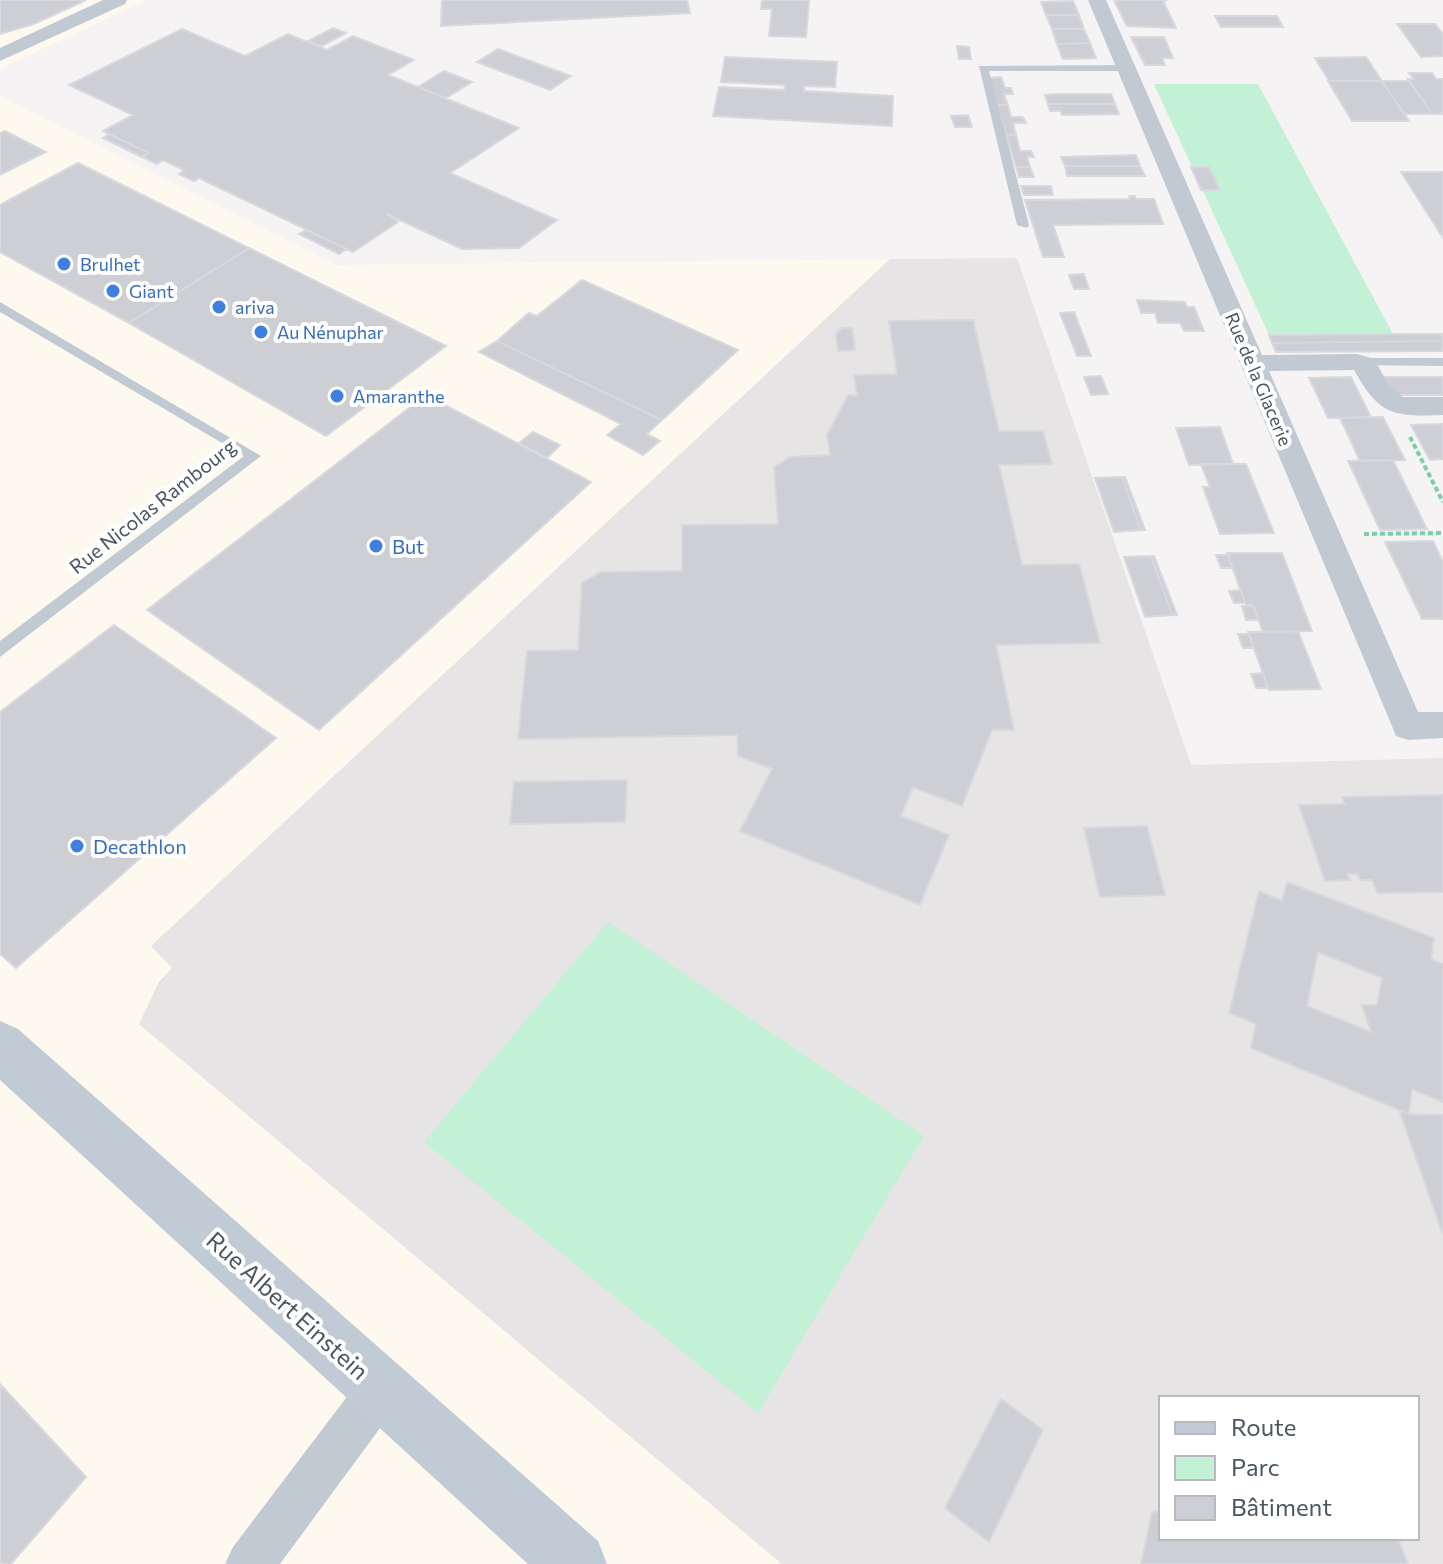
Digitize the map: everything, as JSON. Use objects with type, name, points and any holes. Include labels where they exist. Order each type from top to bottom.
[{"type":"street","points":[[0,55],[118,0]]},
{"type":"street","name":"Rue de la Glacerie","points":[[1097,0],[1408,726],[1443,725]]},
{"type":"street","points":[[1253,363],[1357,362],[1365,365],[1385,400],[1401,407],[1443,406]]},
{"type":"street","name":"Rue Albert Einstein","points":[[0,1046],[575,1564]]},
{"type":"street","points":[[250,1564],[381,1389]]},
{"type":"lane","points":[[1023,225],[983,68],[1126,68]]},
{"type":"lane","name":"Rue Nicolas Rambourg","points":[[0,306],[254,456],[0,650]]},
{"type":"lane","points":[[1357,362],[1443,362]]},
{"type":"path","points":[[1393,404],[1443,502]]},
{"type":"path","points":[[1326,534],[1443,533]]},
{"type":"shaded area","points":[[0,0],[147,0],[0,69]]},
{"type":"shaded area","points":[[0,96],[337,265],[890,259],[151,946],[172,968],[159,982],[139,1024],[782,1564],[0,1564]]},
{"type":"shaded area","points":[[1017,258],[1191,765],[1443,758],[1443,1564],[782,1564],[139,1024],[159,982],[172,968],[151,946],[890,259]]},
{"type":"green space","points":[[1154,84],[1258,84],[1393,334],[1269,335]]},
{"type":"green space","points":[[608,922],[924,1136],[758,1413],[424,1142]]},
{"type":"building","points":[[0,0],[86,0],[34,24],[0,34]]},
{"type":"building","points":[[442,0],[687,0],[690,13],[441,26]]},
{"type":"building","points":[[762,0],[809,0],[806,37],[769,36],[772,9],[761,9]]},
{"type":"building","points":[[1114,0],[1167,0],[1163,1],[1176,28],[1127,26]]},
{"type":"building","points":[[1073,1],[1079,15],[1046,15],[1041,2]]},
{"type":"building","points":[[1046,15],[1079,15],[1084,29],[1052,29]]},
{"type":"building","points":[[1215,16],[1277,16],[1283,27],[1221,27]]},
{"type":"building","points":[[1397,24],[1435,24],[1443,34],[1443,56],[1421,57]]},
{"type":"building","points":[[333,28],[346,33],[322,46],[308,41]]},
{"type":"building","points":[[182,29],[245,56],[288,34],[327,50],[353,36],[414,60],[388,75],[519,128],[450,173],[557,220],[519,248],[462,249],[387,214],[398,222],[353,252],[199,178],[194,181],[179,174],[184,170],[163,160],[157,164],[142,157],[149,153],[103,131],[133,115],[69,85]]},
{"type":"building","points":[[1052,29],[1084,29],[1090,43],[1057,44]]},
{"type":"building","points":[[1131,37],[1164,37],[1173,58],[1162,58],[1165,65],[1145,65]]},
{"type":"building","points":[[1090,43],[1096,58],[1063,59],[1057,44]]},
{"type":"building","points":[[957,46],[969,47],[971,59],[959,59]]},
{"type":"building","points":[[498,49],[571,76],[550,90],[477,62]]},
{"type":"building","points":[[725,57],[837,62],[835,87],[804,86],[804,91],[893,96],[892,126],[713,116],[719,87],[784,90],[785,85],[721,82]]},
{"type":"building","points":[[1366,57],[1382,81],[1329,81],[1315,58]]},
{"type":"building","points":[[444,71],[472,82],[446,98],[418,87]]},
{"type":"building","points":[[1409,73],[1432,73],[1436,79],[1443,79],[1443,114],[1432,114],[1408,79],[1414,79]]},
{"type":"building","points":[[1001,77],[1005,88],[1011,88],[1013,94],[1004,94],[1008,105],[997,105],[989,78]]},
{"type":"building","points":[[1328,81],[1382,81],[1409,121],[1352,121]]},
{"type":"building","points":[[1382,81],[1409,81],[1432,114],[1404,114]]},
{"type":"building","points":[[1111,94],[1115,104],[1048,104],[1045,95]]},
{"type":"building","points":[[1048,104],[1115,104],[1119,114],[1062,115],[1061,111],[1050,111]]},
{"type":"building","points":[[997,105],[1008,105],[1011,117],[1023,117],[1026,123],[1013,123],[1016,135],[1006,135]]},
{"type":"building","points":[[968,115],[972,127],[955,127],[951,116]]},
{"type":"building","points":[[5,131],[46,152],[0,175],[0,133]]},
{"type":"building","points":[[109,134],[149,153],[142,157],[103,138]]},
{"type":"building","points":[[1006,135],[1016,135],[1020,151],[1031,151],[1034,157],[1027,157],[1030,167],[1016,167]]},
{"type":"building","points":[[1136,155],[1140,166],[1065,166],[1061,157]]},
{"type":"building","points":[[78,163],[249,248],[129,323],[0,252],[0,205]]},
{"type":"building","points":[[1065,166],[1140,166],[1145,176],[1067,176]]},
{"type":"building","points":[[1016,167],[1030,167],[1034,177],[1019,177]]},
{"type":"building","points":[[1191,167],[1209,167],[1220,190],[1201,190]]},
{"type":"building","points":[[1401,172],[1443,172],[1443,238]]},
{"type":"building","points":[[1021,186],[1051,186],[1053,195],[1024,195]]},
{"type":"building","points":[[1129,196],[1154,199],[1163,224],[1053,225],[1064,257],[1043,257],[1025,200],[1130,199]]},
{"type":"building","points":[[306,230],[347,249],[339,254],[299,234]]},
{"type":"building","points":[[249,248],[446,346],[326,436],[129,323]]},
{"type":"building","points":[[1084,274],[1089,289],[1074,289],[1069,275]]},
{"type":"building","points":[[582,280],[738,350],[662,420],[497,341],[529,313],[537,316]]},
{"type":"building","points":[[1137,300],[1185,302],[1187,307],[1194,307],[1204,331],[1184,331],[1180,323],[1158,323],[1155,313],[1141,313]]},
{"type":"building","points":[[1074,312],[1091,356],[1077,356],[1060,313]]},
{"type":"building","points":[[973,320],[999,431],[1043,431],[1052,464],[999,465],[1022,565],[1079,564],[1100,643],[996,645],[1014,730],[992,730],[962,806],[913,787],[901,816],[949,835],[920,905],[740,831],[772,769],[738,756],[737,735],[518,739],[527,651],[578,650],[582,583],[601,572],[682,571],[682,525],[778,524],[774,467],[790,457],[830,455],[827,435],[848,395],[857,396],[854,375],[897,374],[889,321]]},
{"type":"building","points":[[842,328],[852,328],[855,350],[838,351],[836,334]]},
{"type":"building","points":[[1443,334],[1443,341],[1272,343],[1269,335]]},
{"type":"building","points":[[497,341],[662,420],[647,434],[660,441],[643,455],[607,435],[621,424],[479,352]]},
{"type":"building","points":[[1443,341],[1443,351],[1276,352],[1272,343]]},
{"type":"building","points":[[1101,376],[1108,394],[1091,395],[1084,377]]},
{"type":"building","points":[[1351,377],[1371,417],[1328,418],[1309,378]]},
{"type":"building","points":[[1384,377],[1443,377],[1443,395],[1393,395]]},
{"type":"building","name":"But","points":[[426,395],[591,482],[319,730],[147,610]]},
{"type":"building","points":[[1383,417],[1405,460],[1360,461],[1340,418]]},
{"type":"building","points":[[1443,424],[1443,459],[1430,460],[1411,425]]},
{"type":"building","points":[[1220,427],[1233,464],[1189,465],[1176,428]]},
{"type":"building","points":[[533,432],[560,445],[547,458],[519,443]]},
{"type":"building","points":[[1393,460],[1427,529],[1380,530],[1348,461]]},
{"type":"building","points":[[1201,464],[1246,464],[1274,533],[1220,534],[1203,487],[1210,487]]},
{"type":"building","points":[[1122,477],[1141,530],[1114,532],[1095,478]]},
{"type":"building","points":[[1122,477],[1125,477],[1145,530],[1141,530]]},
{"type":"building","points":[[1433,541],[1443,562],[1443,619],[1422,619],[1385,542]]},
{"type":"building","points":[[1227,553],[1282,553],[1312,631],[1263,632],[1253,605],[1246,605]]},
{"type":"building","points":[[1216,555],[1228,555],[1232,568],[1221,568]]},
{"type":"building","points":[[1151,556],[1172,615],[1145,617],[1124,557]]},
{"type":"building","points":[[1151,556],[1154,556],[1177,615],[1172,615]]},
{"type":"building","points":[[1241,590],[1245,603],[1234,603],[1229,591]]},
{"type":"building","points":[[1242,606],[1253,606],[1258,620],[1246,620]]},
{"type":"building","name":"Decathlon","points":[[114,625],[276,738],[16,968],[0,954],[0,712]]},
{"type":"building","points":[[1298,631],[1321,689],[1269,690],[1248,632]]},
{"type":"building","points":[[1238,634],[1249,634],[1254,648],[1243,648]]},
{"type":"building","points":[[1263,673],[1268,688],[1256,688],[1251,674]]},
{"type":"building","points":[[627,780],[625,822],[510,824],[514,782]]},
{"type":"building","points":[[1443,795],[1443,892],[1377,893],[1372,880],[1360,880],[1357,874],[1347,874],[1350,880],[1325,881],[1299,805],[1345,804],[1342,797]]},
{"type":"building","points":[[1147,826],[1165,895],[1100,897],[1084,828]]},
{"type":"building","points":[[1287,882],[1434,938],[1431,959],[1443,964],[1442,1102],[1412,1089],[1409,1114],[1251,1048],[1256,1024],[1229,1013],[1259,891],[1282,901]],"holes":[[[1318,952],[1382,978],[1377,1005],[1362,1005],[1371,1032],[1307,1006]]]},
{"type":"building","points":[[1399,1110],[1409,1114],[1443,1115],[1443,1235]]},
{"type":"building","points":[[0,1384],[86,1477],[11,1564],[0,1564]]},
{"type":"building","points":[[1001,1399],[1043,1430],[989,1542],[945,1508]]},
{"type":"building","points":[[1159,1511],[1159,1540],[1399,1540],[1408,1564],[1141,1564],[1152,1512]]},
{"type":"place","name":"Brulhet","points":[[64,264]]},
{"type":"place","name":"Giant","points":[[113,291]]},
{"type":"place","name":"ariva","points":[[219,307]]},
{"type":"place","name":"Au Nénuphar","points":[[261,332]]},
{"type":"place","name":"Amaranthe","points":[[337,396]]},
{"type":"place","name":"But","points":[[376,546]]},
{"type":"place","name":"Decathlon","points":[[77,846]]}]
